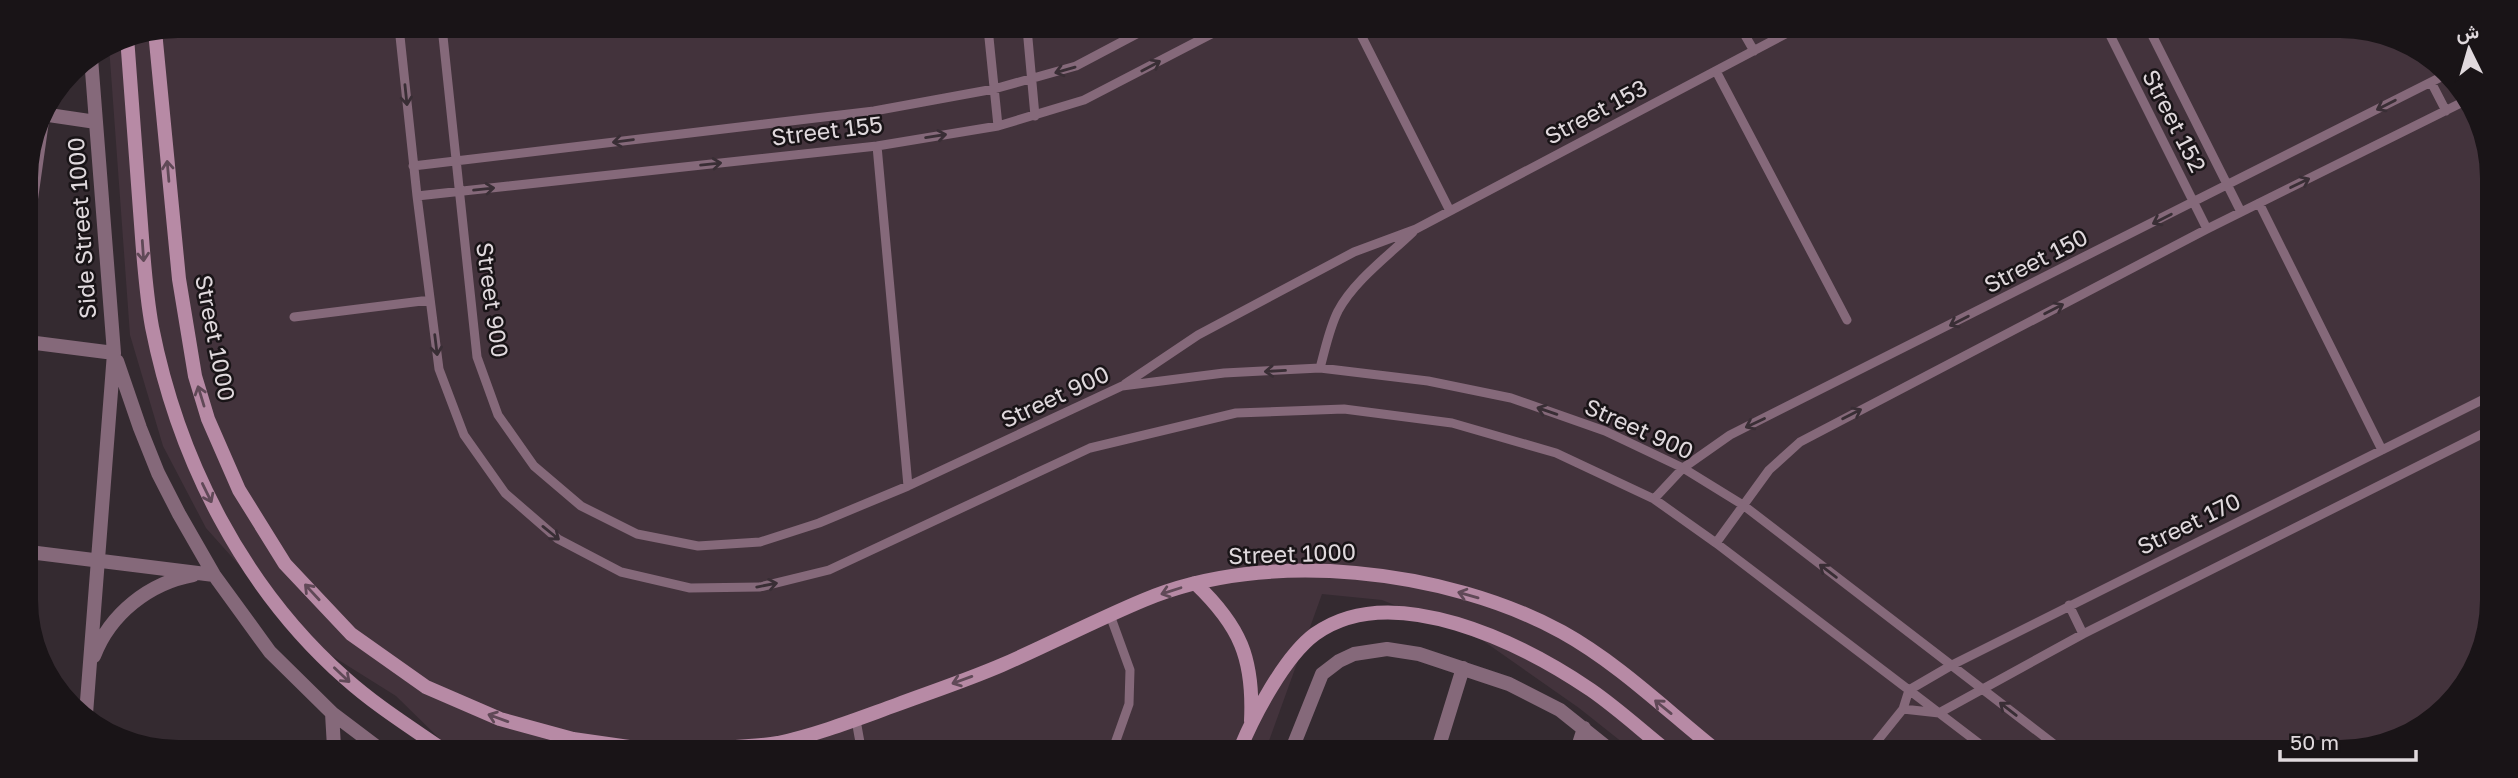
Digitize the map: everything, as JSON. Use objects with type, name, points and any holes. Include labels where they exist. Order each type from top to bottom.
[{"type":"street","name":"Street 1000","points":[[156,40],[179,279],[195,376],[208,419],[239,490],[285,564],[351,634],[426,687],[500,719],[577,740]]},
{"type":"street","points":[[128,49],[145,274],[152,325],[164,382],[180,431],[208,496],[246,562],[271,599],[299,632],[345,679],[429,740]]},
{"type":"street","name":"Side Street 1000","points":[[92,69],[114,353]]},
{"type":"street","points":[[54,116],[96,122]]},
{"type":"street","points":[[39,343],[114,353]]},
{"type":"street","points":[[87,706],[114,353]]},
{"type":"street","points":[[114,353],[158,473],[208,574],[270,652],[332,713],[368,740]]},
{"type":"street","points":[[38,553],[208,574]]},
{"type":"street","name":"Street 1000","points":[[793,740],[821,733],[1000,666],[1147,599],[1195,583],[1256,573],[1322,571],[1368,574],[1426,583],[1475,596],[1522,614],[1562,633],[1604,659],[1703,739]]},
{"type":"street","points":[[90,667],[106,632],[131,604],[164,583],[208,574]]},
{"type":"street","points":[[1195,583],[1218,605],[1247,660],[1252,691],[1251,722]]},
{"type":"street","points":[[1244,740],[1251,722],[1296,651],[1316,634],[1354,617],[1382,613],[1407,614],[1452,622],[1481,632],[1554,666],[1594,691],[1653,739]]},
{"type":"street","points":[[1296,739],[1322,674],[1354,654],[1387,649],[1419,654],[1509,684],[1535,696],[1598,739]]},
{"type":"street","points":[[1441,739],[1463,668]]},
{"type":"street","points":[[332,713],[334,740]]},
{"type":"street","points":[[1580,739],[1584,728]]},
{"type":"lane","points":[[1363,38],[1450,211]]},
{"type":"lane","points":[[1747,38],[1754,51]]},
{"type":"lane","name":"Street 153","points":[[1416,229],[1778,38]]},
{"type":"lane","name":"Street 152","points":[[2112,38],[2207,229]]},
{"type":"lane","name":"Street 152","points":[[2154,38],[2241,212]]},
{"type":"lane","points":[[400,39],[413,166],[439,369],[464,435],[505,493],[558,539],[621,572],[690,588],[761,587],[829,570],[1090,448],[1236,413],[1344,409],[1452,423],[1556,453],[1654,499],[1973,739]]},
{"type":"lane","name":"Street 900","points":[[443,39],[477,357],[498,415],[534,466],[581,506],[637,534],[698,546],[760,542],[820,523],[908,486],[1122,386],[1224,373],[1320,368],[1428,381],[1511,398],[1605,431],[1683,468],[1743,505],[2048,739]]},
{"type":"lane","points":[[989,39],[998,126]]},
{"type":"lane","points":[[1028,39],[1035,116]]},
{"type":"lane","name":"Street 155","points":[[413,166],[874,111],[994,89],[1032,79],[1076,66],[1129,39]]},
{"type":"lane","name":"Street 155","points":[[417,196],[877,146],[998,126],[1084,100],[1203,39]]},
{"type":"lane","points":[[1716,71],[1847,320]]},
{"type":"lane","name":"Street 150","points":[[1654,499],[1683,468],[1730,435],[2434,80]]},
{"type":"lane","points":[[2431,82],[2446,111]]},
{"type":"lane","points":[[1716,543],[1769,470],[1800,442],[2207,229],[2458,105]]},
{"type":"lane","points":[[877,146],[908,486]]},
{"type":"lane","points":[[2259,203],[2382,450]]},
{"type":"lane","points":[[1320,368],[1338,311],[1349,296],[1416,229]]},
{"type":"lane","points":[[1122,386],[1210,329],[1354,253],[1416,229]]},
{"type":"lane","points":[[294,317],[430,300]]},
{"type":"lane","name":"Street 170","points":[[1909,690],[2069,605],[2480,401]]},
{"type":"lane","points":[[1903,709],[1939,713],[2083,634],[2480,435]]},
{"type":"lane","points":[[2069,605],[2083,634]]},
{"type":"lane","points":[[1110,615],[1130,670],[1129,704],[1116,740]]},
{"type":"lane","points":[[1879,739],[1903,709],[1909,690]]},
{"type":"lane","points":[[856,720],[860,740]]},
{"type":"shaded area","points":[[2339,38],[2376,43],[2425,67],[2434,76],[2434,84],[2443,84],[2456,101],[2465,117],[2477,151],[2480,179],[2480,599],[2475,636],[2456,677],[2425,711],[2393,729],[2367,737],[1619,739],[1482,640],[1382,600],[1322,594],[1269,739],[441,740],[396,696],[305,639],[206,528],[163,446],[130,335],[110,57],[151,41]]}]
